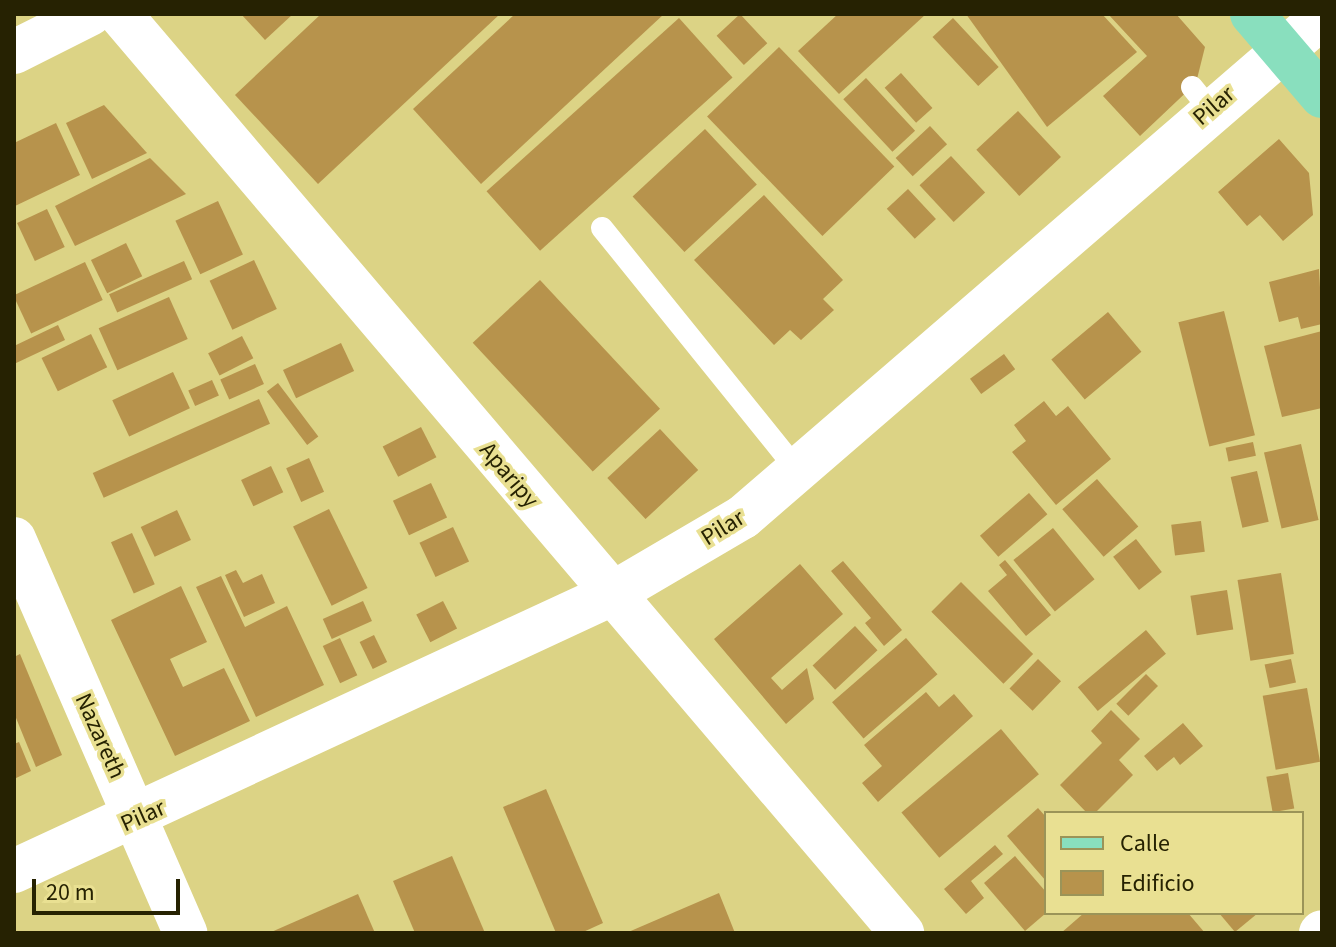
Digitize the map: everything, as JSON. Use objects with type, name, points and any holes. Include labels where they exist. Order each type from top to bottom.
[{"type":"main road","points":[[1252,14],[1322,96]]},
{"type":"street","points":[[14,52],[90,14]]},
{"type":"street","name":"Aparipy","points":[[120,14],[610,595],[902,933]]},
{"type":"street","name":"Pilar","points":[[14,871],[136,819],[610,595],[743,517],[1201,98],[1322,17]]},
{"type":"street","name":"Nazareth","points":[[14,539],[185,933]]},
{"type":"lane","points":[[602,228],[797,470]]},
{"type":"building","points":[[241,14],[293,14],[265,40]]},
{"type":"building","points":[[321,14],[500,14],[318,184],[235,95]]},
{"type":"building","points":[[515,14],[664,14],[481,184],[413,109]]},
{"type":"building","points":[[740,14],[767,43],[744,65],[717,36]]},
{"type":"building","points":[[838,14],[926,14],[839,94],[798,51]]},
{"type":"building","points":[[966,14],[1102,14],[1137,52],[1047,127]]},
{"type":"building","points":[[1108,14],[1176,14],[1205,47],[1196,83],[1140,136],[1103,96],[1147,56]]},
{"type":"building","points":[[679,18],[733,77],[540,251],[487,191]]},
{"type":"building","points":[[953,18],[999,67],[978,86],[933,37]]},
{"type":"building","points":[[779,47],[894,166],[822,236],[707,116]]},
{"type":"building","points":[[901,73],[932,108],[916,123],[885,88]]},
{"type":"building","points":[[866,78],[915,131],[892,152],[843,99]]},
{"type":"building","points":[[104,105],[147,153],[92,179],[66,123]]},
{"type":"building","points":[[1018,111],[1061,157],[1019,196],[976,150]]},
{"type":"building","points":[[56,123],[80,175],[15,206],[14,143]]},
{"type":"building","points":[[930,126],[947,144],[913,176],[896,158]]},
{"type":"building","points":[[705,129],[757,185],[684,252],[633,197]]},
{"type":"building","points":[[1279,139],[1309,173],[1313,215],[1283,241],[1260,215],[1247,226],[1218,192]]},
{"type":"building","points":[[951,156],[985,193],[954,222],[920,185]]},
{"type":"building","points":[[150,158],[186,194],[75,246],[55,206]]},
{"type":"building","points":[[908,189],[936,219],[915,239],[887,209]]},
{"type":"building","points":[[764,195],[843,280],[823,299],[834,310],[801,340],[790,330],[774,345],[694,260]]},
{"type":"building","points":[[218,201],[243,254],[200,274],[175,221]]},
{"type":"building","points":[[47,209],[65,247],[35,261],[17,223]]},
{"type":"building","points":[[126,243],[142,276],[107,293],[91,260]]},
{"type":"building","points":[[254,260],[277,309],[232,330],[210,281]]},
{"type":"building","points":[[184,261],[192,279],[117,313],[109,294]]},
{"type":"building","points":[[85,262],[103,300],[31,333],[14,295]]},
{"type":"building","points":[[1319,269],[1322,324],[1301,329],[1298,317],[1279,322],[1269,282]]},
{"type":"building","points":[[540,280],[660,409],[593,471],[473,343]]},
{"type":"building","points":[[169,297],[188,339],[117,370],[99,328]]},
{"type":"building","points":[[1224,311],[1255,435],[1209,447],[1178,322]]},
{"type":"building","points":[[1108,312],[1141,352],[1085,399],[1051,360]]},
{"type":"building","points":[[58,325],[65,340],[14,364],[14,346]]},
{"type":"building","points":[[1322,331],[1322,408],[1282,417],[1264,346]]},
{"type":"building","points":[[91,334],[107,367],[58,391],[42,358]]},
{"type":"building","points":[[242,336],[253,358],[219,376],[208,353]]},
{"type":"building","points":[[341,343],[354,371],[296,398],[283,370]]},
{"type":"building","points":[[1004,354],[1015,369],[981,394],[970,379]]},
{"type":"building","points":[[255,364],[264,384],[229,400],[220,379]]},
{"type":"building","points":[[173,372],[190,408],[129,437],[112,400]]},
{"type":"building","points":[[212,380],[219,396],[195,406],[188,391]]},
{"type":"building","points":[[278,383],[318,437],[307,445],[267,391]]},
{"type":"building","points":[[259,399],[270,424],[104,498],[93,473]]},
{"type":"building","points":[[1044,401],[1056,416],[1068,406],[1111,459],[1056,505],[1012,452],[1026,441],[1014,425]]},
{"type":"building","points":[[421,427],[436,457],[398,477],[383,447]]},
{"type":"building","points":[[660,429],[698,470],[646,519],[607,478]]},
{"type":"building","points":[[1253,442],[1256,456],[1229,462],[1226,448]]},
{"type":"building","points":[[1301,444],[1319,520],[1282,529],[1264,453]]},
{"type":"building","points":[[309,458],[324,492],[301,502],[286,468]]},
{"type":"building","points":[[271,466],[283,492],[253,506],[241,480]]},
{"type":"building","points":[[1257,471],[1269,522],[1242,528],[1231,477]]},
{"type":"building","points":[[1097,479],[1138,527],[1104,557],[1062,509]]},
{"type":"building","points":[[431,483],[447,517],[409,535],[393,501]]},
{"type":"building","points":[[1029,493],[1047,514],[998,557],[980,536]]},
{"type":"building","points":[[329,509],[368,588],[332,606],[293,527]]},
{"type":"building","points":[[177,510],[191,540],[155,557],[141,527]]},
{"type":"building","points":[[1201,521],[1205,552],[1175,555],[1171,525]]},
{"type":"building","points":[[453,527],[469,561],[436,577],[419,543]]},
{"type":"building","points":[[1053,528],[1095,579],[1055,611],[1013,560]]},
{"type":"building","points":[[132,533],[155,584],[134,594],[111,542]]},
{"type":"building","points":[[1136,539],[1162,572],[1139,590],[1113,557]]},
{"type":"building","points":[[1005,560],[1051,615],[1026,636],[988,591],[1007,575],[999,565]]},
{"type":"building","points":[[843,561],[902,630],[884,646],[865,623],[871,618],[831,571]]},
{"type":"building","points":[[800,564],[843,614],[771,678],[782,690],[807,668],[814,699],[786,724],[714,639]]},
{"type":"building","points":[[236,570],[243,583],[262,574],[275,603],[244,617],[225,575]]},
{"type":"building","points":[[1281,573],[1294,654],[1250,661],[1238,580]]},
{"type":"building","points":[[221,576],[245,627],[287,606],[324,685],[256,717],[196,587]]},
{"type":"building","points":[[961,582],[1033,654],[1003,684],[931,612]]},
{"type":"building","points":[[181,586],[207,642],[170,659],[183,687],[224,668],[250,721],[175,756],[111,620]]},
{"type":"building","points":[[1227,590],[1233,630],[1197,635],[1190,596]]},
{"type":"building","points":[[363,601],[372,621],[332,639],[323,619]]},
{"type":"building","points":[[443,601],[457,629],[430,642],[416,615]]},
{"type":"building","points":[[855,626],[878,650],[835,690],[813,666]]},
{"type":"building","points":[[1146,630],[1166,654],[1098,711],[1078,687]]},
{"type":"building","points":[[374,635],[387,662],[373,669],[360,642]]},
{"type":"building","points":[[340,638],[357,675],[340,683],[323,646]]},
{"type":"building","points":[[906,638],[937,674],[864,739],[832,702]]},
{"type":"building","points":[[20,654],[62,755],[36,767],[14,713],[14,657]]},
{"type":"building","points":[[1038,659],[1061,681],[1033,711],[1010,688]]},
{"type":"building","points":[[1291,659],[1296,682],[1270,688],[1265,665]]},
{"type":"building","points":[[1146,674],[1158,686],[1128,716],[1116,704]]},
{"type":"building","points":[[1307,688],[1320,762],[1276,770],[1263,696]]},
{"type":"building","points":[[926,692],[939,707],[954,694],[973,716],[878,802],[862,783],[882,766],[864,745]]},
{"type":"building","points":[[1111,710],[1140,739],[1119,760],[1133,775],[1097,811],[1085,811],[1060,785],[1102,743],[1091,731]]},
{"type":"building","points":[[1183,723],[1203,746],[1180,765],[1174,757],[1157,771],[1144,756]]},
{"type":"building","points":[[1001,729],[1039,774],[939,858],[901,813]]},
{"type":"building","points":[[19,742],[31,771],[14,779],[14,744]]},
{"type":"building","points":[[1288,773],[1294,808],[1272,811],[1266,777]]},
{"type":"building","points":[[546,789],[603,923],[581,933],[556,933],[503,807]]},
{"type":"building","points":[[1038,808],[1044,815],[1044,879],[1007,836]]},
{"type":"building","points":[[995,845],[1003,854],[971,881],[984,898],[966,914],[944,889]]},
{"type":"building","points":[[452,856],[485,933],[415,933],[393,881]]},
{"type":"building","points":[[1015,856],[1044,890],[1044,915],[1025,931],[984,883]]},
{"type":"building","points":[[719,893],[735,933],[626,933]]},
{"type":"building","points":[[358,894],[375,933],[269,933]]},
{"type":"building","points":[[1082,915],[1190,915],[1205,933],[1061,933]]},
{"type":"building","points":[[1221,915],[1256,915],[1235,932]]}]
